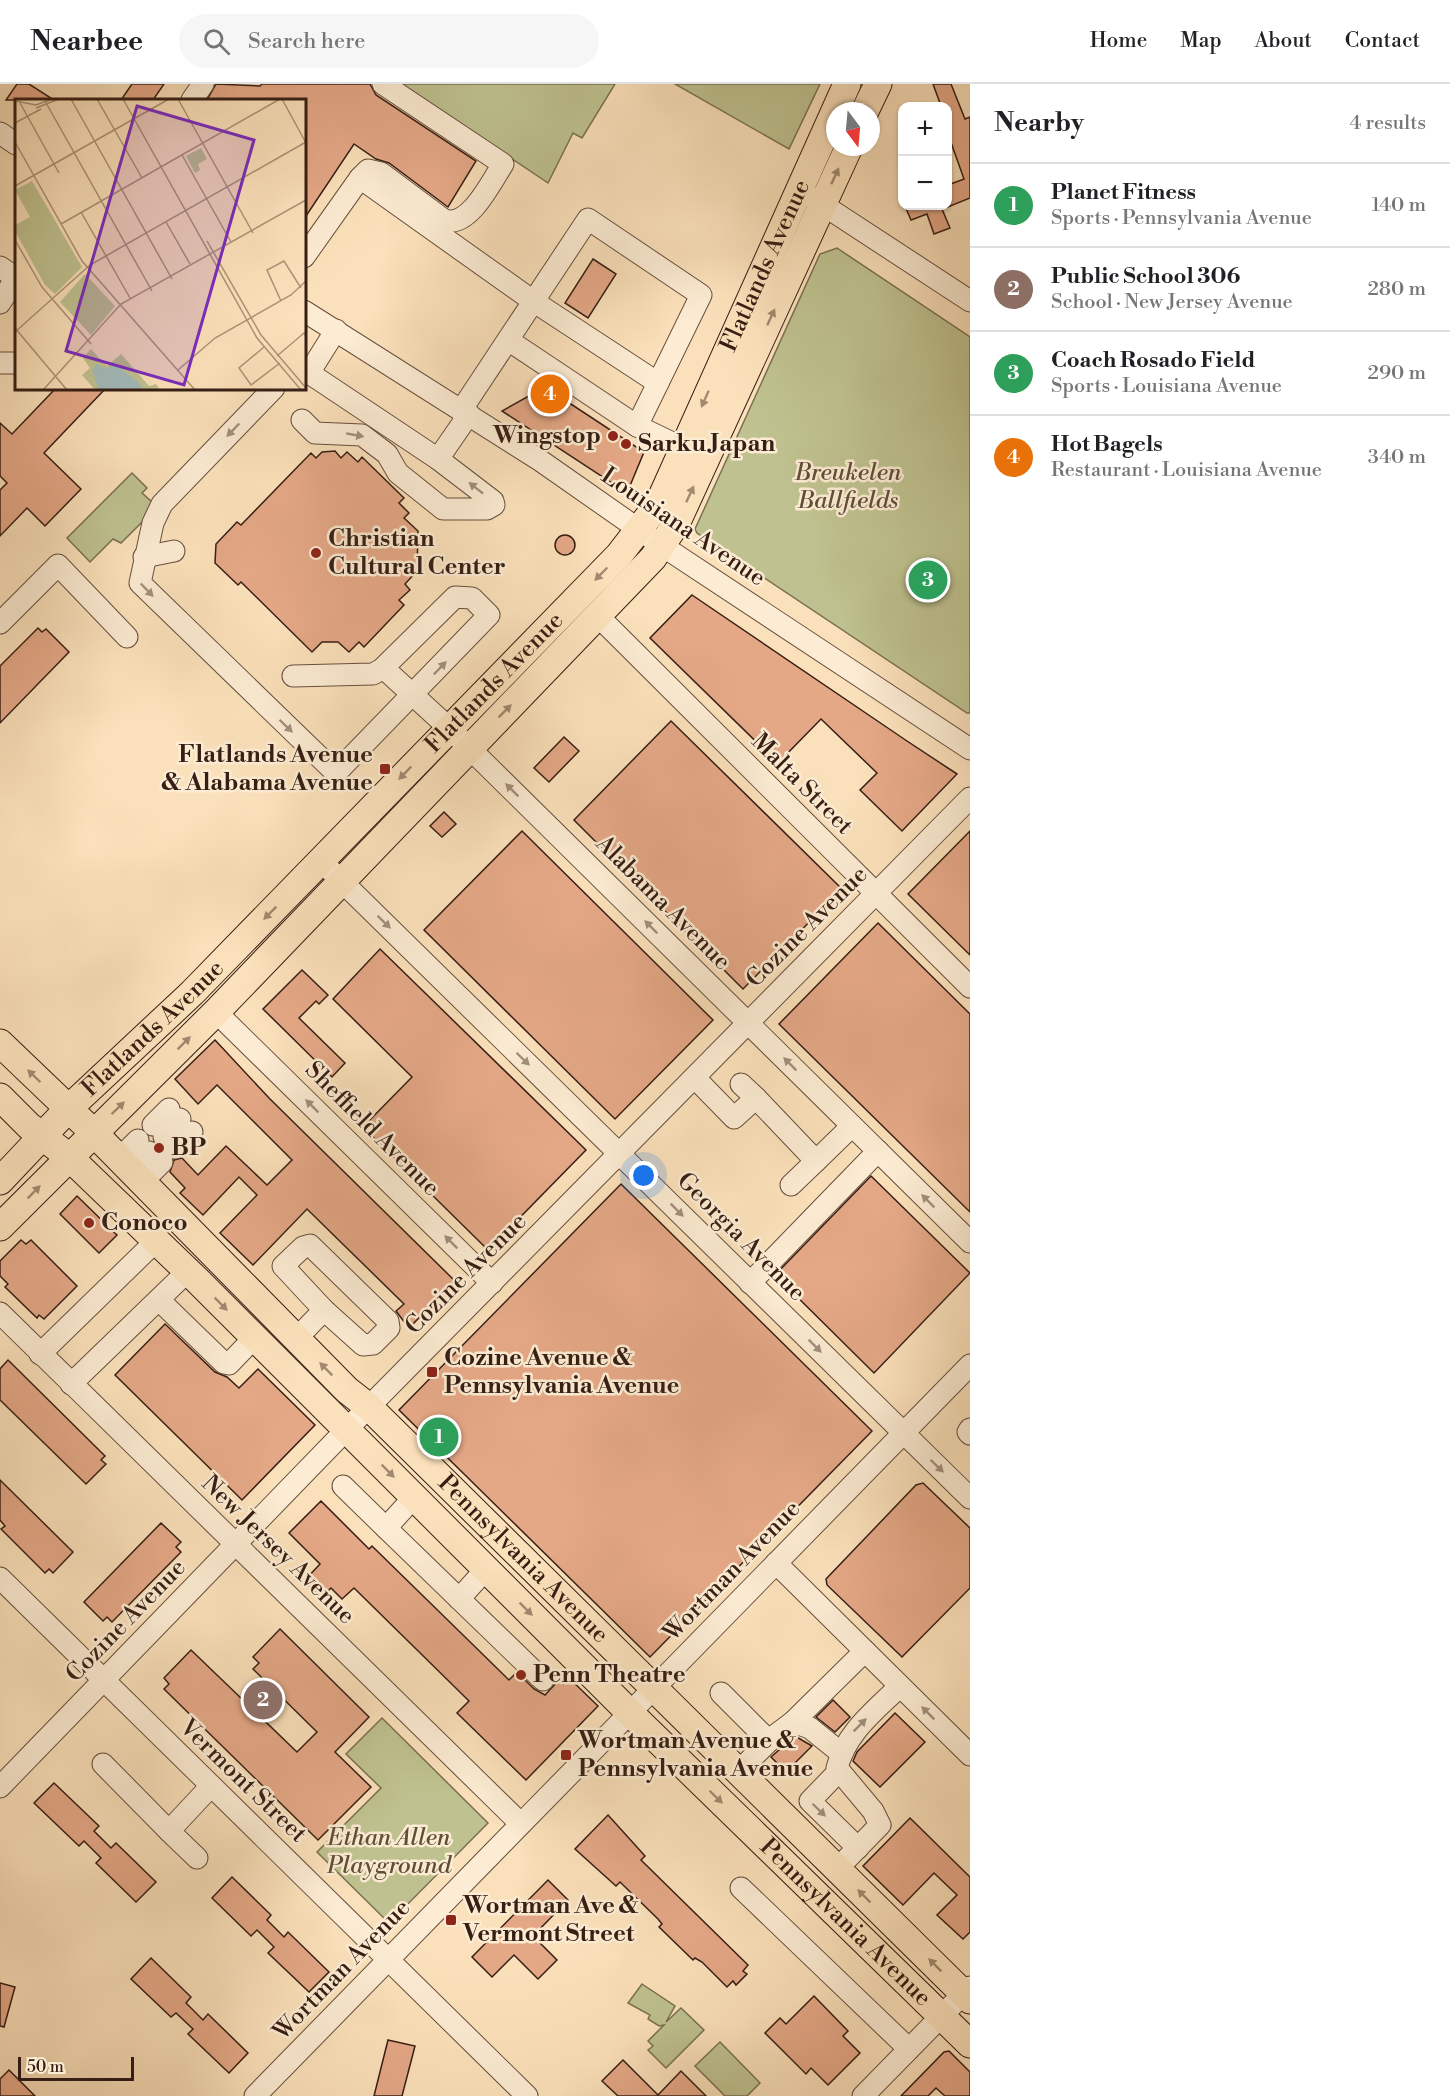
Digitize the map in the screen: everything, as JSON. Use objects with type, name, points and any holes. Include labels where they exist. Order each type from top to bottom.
[{"type":"main road","name":"Flatlands Avenue","points":[[0,1181],[68,1109],[192,993],[619,555],[639,530],[659,503],[798,188],[847,84]]},
{"type":"main road","points":[[869,102],[878,84]]},
{"type":"main road","name":"Flatlands Avenue","points":[[0,1227],[216,1012],[469,748],[638,576],[676,524],[845,156]]},
{"type":"main road","name":"Pennsylvania Avenue","points":[[0,1043],[93,1132],[148,1153],[296,1339],[370,1408],[652,1688],[968,1994]]},
{"type":"main road","name":"Pennsylvania Avenue","points":[[0,1097],[42,1137],[69,1157],[188,1271],[629,1712],[970,2044]]},
{"type":"street","points":[[193,99],[203,84]]},
{"type":"street","points":[[306,254],[368,170],[381,173],[444,220],[452,223],[460,222],[479,201],[503,164],[383,84]]},
{"type":"street","points":[[0,133],[15,143]]},
{"type":"street","points":[[360,178],[534,301],[658,383]]},
{"type":"street","points":[[798,188],[970,301]]},
{"type":"street","points":[[438,459],[508,340],[588,219],[701,295],[637,426]]},
{"type":"street","points":[[0,267],[15,277]]},
{"type":"street","points":[[0,303],[15,280]]},
{"type":"street","name":"Louisiana Avenue","points":[[306,312],[466,412],[661,545],[970,749]]},
{"type":"street","points":[[306,355],[331,327]]},
{"type":"street","points":[[302,420],[315,433],[362,435],[387,454],[399,473],[443,508],[487,509],[494,505],[493,501],[438,459],[309,373],[331,327]]},
{"type":"street","points":[[508,340],[637,426],[683,448]]},
{"type":"street","points":[[272,390],[162,504],[153,523],[140,583],[336,773],[488,619],[488,612],[472,598],[454,597],[382,669],[373,674],[293,676]]},
{"type":"street","points":[[144,557],[174,551]]},
{"type":"street","points":[[0,623],[58,565],[127,637]]},
{"type":"street","name":"Malta Street","points":[[599,617],[970,987]]},
{"type":"street","name":"Alabama Avenue","points":[[390,674],[449,728],[970,1242]]},
{"type":"street","name":"Cozine Avenue","points":[[0,1787],[346,1430],[970,798]]},
{"type":"street","name":"Georgia Avenue","points":[[321,861],[970,1498]]},
{"type":"street","name":"Sheffield Avenue","points":[[216,1012],[492,1283]]},
{"type":"street","points":[[695,1078],[734,1118],[749,1091],[816,1161]]},
{"type":"street","points":[[148,1153],[180,1120],[148,1153]]},
{"type":"street","points":[[791,1185],[852,1126]]},
{"type":"street","points":[[750,1282],[878,1151]]},
{"type":"street","points":[[40,1354],[156,1241]]},
{"type":"street","points":[[310,1245],[388,1321],[389,1329],[373,1344],[363,1345],[324,1310],[282,1266],[303,1247],[310,1245]]},
{"type":"street","points":[[71,1384],[188,1271]]},
{"type":"street","points":[[159,1300],[224,1363],[229,1364],[254,1338]]},
{"type":"street","points":[[296,1339],[324,1310]]},
{"type":"street","name":"New Jersey Avenue","points":[[0,1313],[520,1823]]},
{"type":"street","name":"Wortman Avenue","points":[[255,2096],[652,1688],[969,1368]]},
{"type":"street","points":[[970,1429],[968,1432],[970,1434]]},
{"type":"street","points":[[342,1486],[543,1680]]},
{"type":"street","points":[[386,1528],[414,1497]]},
{"type":"street","points":[[776,1563],[900,1686],[967,1747]]},
{"type":"street","points":[[459,1599],[486,1569]]},
{"type":"street","name":"Vermont Street","points":[[0,1578],[526,2096]]},
{"type":"street","points":[[738,1772],[865,1651]]},
{"type":"street","points":[[858,1848],[810,1802],[840,1762],[849,1736],[900,1686]]},
{"type":"street","points":[[721,1693],[769,1741]]},
{"type":"street","points":[[793,1722],[810,1728],[840,1762],[880,1825],[837,1869]]},
{"type":"street","points":[[103,1764],[198,1858]]},
{"type":"street","points":[[169,1831],[211,1786]]},
{"type":"street","points":[[741,1888],[909,2049]]},
{"type":"street","points":[[863,2096],[942,2016],[968,1994]]},
{"type":"green space","points":[[401,84],[615,84],[582,138],[573,133],[548,183]]},
{"type":"green space","points":[[675,84],[820,84],[789,149]]},
{"type":"green space","name":"Breukelen Ballfields","points":[[837,248],[970,337],[970,713],[697,533],[695,529],[820,254]]},
{"type":"green space","points":[[132,473],[147,488],[142,493],[152,502],[146,518],[121,543],[113,539],[90,562],[67,538]]},
{"type":"green space","name":"Ethan Allen Playground","points":[[382,1718],[488,1823],[389,1923],[317,1852],[381,1788],[346,1754]]},
{"type":"green space","points":[[642,1984],[675,2006],[666,2022],[681,2008],[704,2030],[666,2068],[648,2050],[653,2046],[648,2041],[664,2025],[659,2026],[648,2019],[650,2015],[628,2003]]},
{"type":"green space","points":[[720,2042],[760,2083],[747,2096],[725,2096],[695,2066]]},
{"type":"building","points":[[17,84],[29,84],[52,99],[15,99],[6,100]]},
{"type":"building","points":[[132,84],[164,84],[154,99],[122,99]]},
{"type":"building","points":[[216,84],[260,86],[262,84],[370,84],[376,95],[476,161],[448,207],[389,163],[376,159],[354,144],[306,216],[306,99],[208,99]]},
{"type":"building","points":[[933,84],[951,84],[965,119],[970,117],[970,198],[952,205],[952,184],[964,179],[952,145],[952,102],[940,102]]},
{"type":"building","points":[[907,210],[942,210],[950,228],[934,234],[927,214],[911,220]]},
{"type":"building","points":[[593,259],[616,274],[588,318],[565,303]]},
{"type":"building","points":[[545,387],[644,452],[627,493],[502,411]]},
{"type":"building","points":[[54,390],[104,390],[44,453],[81,489],[45,526],[27,508],[0,536],[0,490],[7,483],[0,476],[0,423],[12,434]]},
{"type":"building","name":"Christian Cultural Center","points":[[335,451],[341,458],[347,452],[358,462],[362,457],[404,498],[399,503],[409,513],[404,518],[418,531],[417,571],[405,584],[410,590],[399,600],[404,605],[364,647],[359,642],[349,652],[338,642],[322,642],[312,652],[241,582],[238,585],[215,563],[216,544],[237,522],[241,525],[311,453],[316,458],[322,452]]},
{"type":"building","points":[[565,535],[572,538],[575,545],[572,552],[565,555],[558,552],[555,545],[558,538]]},
{"type":"building","points":[[692,595],[957,774],[902,831],[860,790],[877,773],[821,719],[778,763],[650,638]]},
{"type":"building","points":[[38,628],[42,632],[46,629],[69,652],[0,723],[0,666]]},
{"type":"building","points":[[671,721],[842,889],[743,989],[574,820]]},
{"type":"building","points":[[564,737],[579,751],[549,782],[534,768]]},
{"type":"building","points":[[444,812],[456,824],[442,837],[430,826]]},
{"type":"building","points":[[522,831],[713,1020],[615,1119],[424,930]]},
{"type":"building","points":[[970,831],[970,955],[908,894]]},
{"type":"building","points":[[878,923],[970,1014],[970,1212],[779,1024]]},
{"type":"building","points":[[380,949],[586,1150],[488,1250],[363,1127],[412,1077],[333,999]]},
{"type":"building","points":[[302,970],[328,995],[319,1004],[316,1001],[299,1018],[345,1063],[332,1077],[263,1009]]},
{"type":"building","points":[[215,1040],[270,1099],[455,1281],[409,1328],[396,1311],[404,1304],[307,1209],[253,1265],[220,1233],[257,1195],[239,1177],[203,1215],[180,1193],[185,1188],[170,1172],[174,1160],[182,1158],[198,1175],[226,1146],[267,1185],[292,1160],[217,1085],[198,1104],[175,1079]]},
{"type":"building","points":[[871,1176],[970,1273],[874,1373],[775,1275]]},
{"type":"building","points":[[621,1184],[872,1431],[650,1657],[399,1410]]},
{"type":"building","points":[[77,1196],[117,1235],[99,1253],[60,1214]]},
{"type":"building","points":[[21,1240],[26,1244],[31,1240],[77,1286],[44,1319],[39,1315],[37,1318],[5,1287],[8,1284],[0,1276],[0,1261]]},
{"type":"building","points":[[165,1324],[215,1372],[227,1377],[239,1388],[258,1369],[315,1425],[242,1500],[115,1375]]},
{"type":"building","points":[[8,1360],[105,1456],[101,1460],[106,1464],[86,1484],[0,1400],[0,1369]]},
{"type":"building","points":[[0,1480],[73,1552],[53,1573],[49,1569],[45,1573],[1,1529],[5,1526],[0,1520]]},
{"type":"building","points":[[923,1483],[970,1528],[970,1588],[902,1657],[827,1585],[826,1579],[916,1485]]},
{"type":"building","points":[[321,1501],[369,1549],[372,1546],[509,1680],[517,1672],[534,1689],[545,1695],[559,1680],[563,1684],[569,1678],[598,1706],[526,1780],[457,1713],[469,1701],[354,1588],[342,1599],[331,1588],[321,1598],[304,1581],[320,1564],[289,1533]]},
{"type":"building","points":[[161,1523],[181,1542],[176,1547],[181,1552],[112,1622],[107,1617],[103,1621],[84,1602]]},
{"type":"building","points":[[280,1629],[369,1717],[335,1752],[371,1787],[318,1840],[164,1689],[169,1684],[164,1678],[191,1650],[297,1752],[317,1732],[253,1669],[259,1663],[253,1657]]},
{"type":"building","points":[[833,1700],[850,1717],[835,1732],[816,1717]]},
{"type":"building","points":[[895,1713],[925,1742],[880,1787],[853,1761],[857,1752]]},
{"type":"building","points":[[795,1736],[812,1746],[786,1772],[771,1757]]},
{"type":"building","points":[[54,1783],[99,1826],[94,1831],[111,1848],[116,1843],[156,1882],[136,1902],[96,1863],[101,1858],[84,1841],[79,1846],[34,1803]]},
{"type":"building","points":[[608,1815],[645,1856],[641,1860],[748,1965],[743,1971],[747,1974],[736,1985],[733,1981],[727,1987],[702,1962],[695,1958],[693,1960],[659,1927],[662,1924],[658,1919],[620,1882],[616,1886],[575,1849]]},
{"type":"building","points":[[910,1818],[970,1877],[970,1932],[963,1939],[937,1915],[957,1895],[934,1873],[903,1905],[863,1866]]},
{"type":"building","points":[[232,1877],[271,1915],[267,1920],[284,1937],[288,1932],[329,1972],[309,1992],[268,1953],[274,1947],[257,1930],[251,1936],[212,1898]]},
{"type":"building","points":[[548,1880],[568,1900],[533,1936],[557,1960],[538,1979],[514,1955],[492,1977],[472,1957]]},
{"type":"building","points":[[151,1958],[191,1997],[186,2003],[203,2020],[208,2014],[248,2053],[229,2073],[188,2034],[193,2029],[176,2013],[171,2017],[131,1979]]},
{"type":"building","points":[[0,1983],[15,1987],[4,2027],[0,2026]]},
{"type":"building","points":[[814,1996],[848,2031],[843,2036],[860,2053],[828,2085],[811,2068],[806,2074],[765,2033],[780,2018],[786,2024]]},
{"type":"building","points":[[388,2040],[415,2046],[402,2096],[374,2096]]},
{"type":"building","points":[[949,2051],[970,2072],[970,2096],[945,2096],[936,2088],[928,2096],[901,2096],[944,2052]]},
{"type":"building","points":[[623,2060],[658,2095],[681,2071],[706,2096],[618,2096],[602,2081]]},
{"type":"building","points":[[9,2070],[35,2096],[0,2096],[0,2079]]},
{"type":"place","name":"Hot Bagels","points":[[550,394]]},
{"type":"place","name":"Wingstop","points":[[613,436]]},
{"type":"place","name":"Sarku Japan","points":[[626,444]]},
{"type":"place","name":"Christian Cultural Center","points":[[316,553]]},
{"type":"place","name":"Coach Rosado Field","points":[[928,580]]},
{"type":"place","name":"Flatlands Avenue & Alabama Avenue","points":[[385,769]]},
{"type":"place","name":"BP","points":[[159,1148]]},
{"type":"place","name":"Conoco","points":[[89,1223]]},
{"type":"place","name":"Cozine Avenue & Pennsylvania Avenue","points":[[432,1372]]},
{"type":"place","name":"Planet Fitness","points":[[439,1437]]},
{"type":"place","name":"Penn Theatre","points":[[521,1675]]},
{"type":"place","name":"Public School 306","points":[[263,1700]]},
{"type":"place","name":"Wortman Avenue & Pennsylvania Avenue","points":[[566,1755]]},
{"type":"place","name":"Wortman Ave & Vermont Street","points":[[451,1920]]}]
